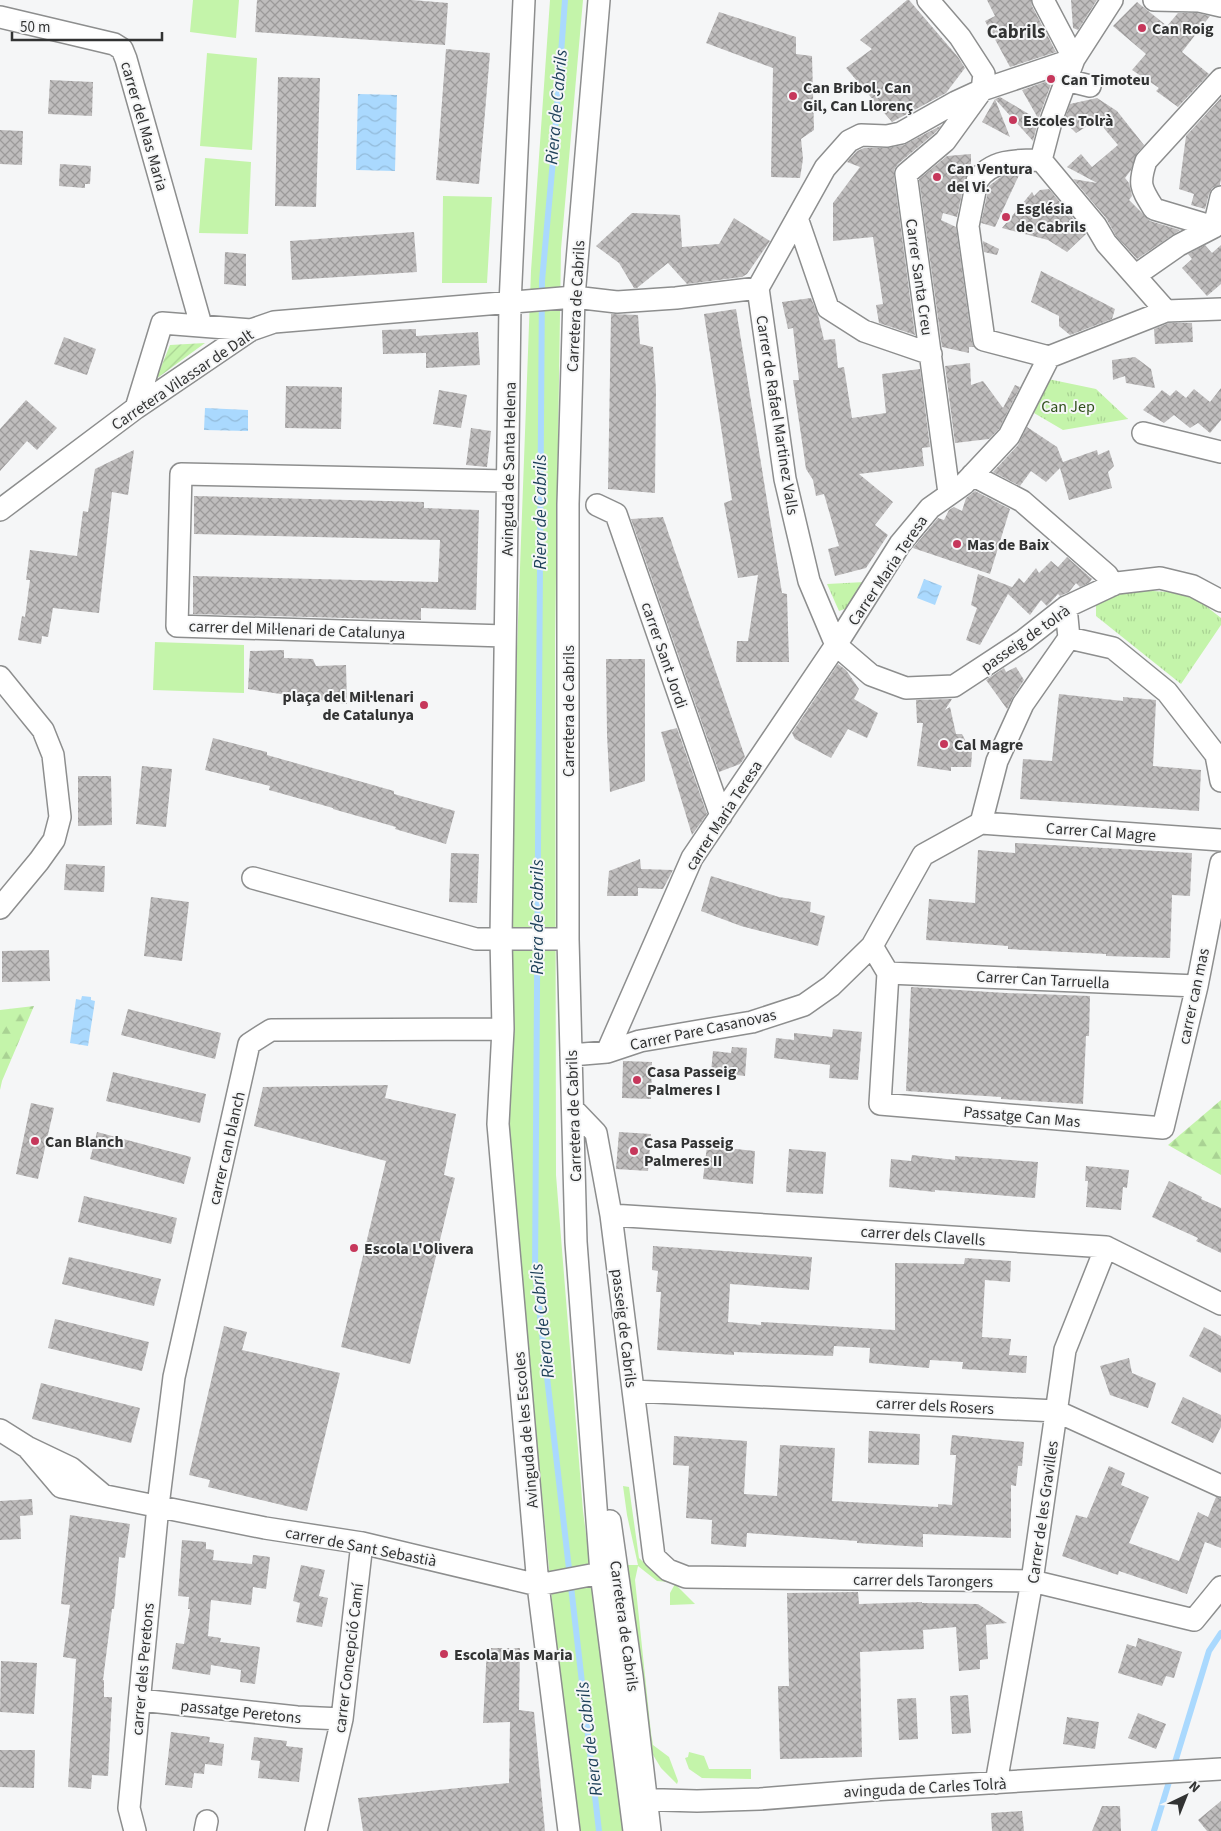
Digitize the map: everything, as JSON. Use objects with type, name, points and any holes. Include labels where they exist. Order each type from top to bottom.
[{"type":"street","name":"Avinguda de Santa Helena","points":[[507,938],[505,636],[507,481],[517,303],[524,0]]},
{"type":"street","name":"Carretera de Cabrils","points":[[599,0],[568,298],[568,504],[562,939],[571,1055],[576,1242],[590,1423],[604,1573],[632,1676],[638,1800],[634,1831]]},
{"type":"street","points":[[928,0],[960,37],[984,74],[982,90]]},
{"type":"street","points":[[1043,0],[1074,59]]},
{"type":"street","points":[[1042,160],[1052,118],[1074,59],[1112,0]]},
{"type":"street","points":[[1154,0],[1199,1],[1221,6]]},
{"type":"street","name":"carrer del Mas Maria","points":[[0,17],[114,44],[122,49],[129,68],[201,325]]},
{"type":"street","points":[[517,303],[568,298],[617,302],[676,298],[758,288],[825,168],[849,141],[861,134],[887,136],[901,133],[956,102],[982,90],[1074,59]]},
{"type":"street","points":[[1214,227],[1154,209],[1145,195],[1140,178],[1146,161],[1221,79]]},
{"type":"street","points":[[1066,80],[1090,86]]},
{"type":"street","name":"Carrer Santa Creu","points":[[949,493],[906,174],[945,141],[982,90]]},
{"type":"street","points":[[1042,160],[1009,160],[989,169],[977,181],[968,226],[984,340],[1049,358],[1166,311],[1221,309]]},
{"type":"street","points":[[1042,160],[1096,226],[1106,243],[1166,311]]},
{"type":"street","points":[[1136,275],[1179,245],[1214,227],[1221,197]]},
{"type":"street","points":[[797,218],[828,308],[864,331],[931,354]]},
{"type":"street","name":"Carrer de Rafael Martinez Valls","points":[[758,288],[785,479],[809,581],[836,645]]},
{"type":"street","name":"Carretera Vilassar de Dalt","points":[[0,510],[136,408],[251,330],[274,322],[517,303]]},
{"type":"street","points":[[136,408],[162,323],[251,330]]},
{"type":"street","name":"Carrer Maria Teresa","points":[[836,645],[900,544],[930,508],[964,484],[1009,436],[1049,358]]},
{"type":"street","points":[[1143,433],[1221,452]]},
{"type":"street","name":"carrer del Mil·lenari de Catalunya","points":[[505,636],[177,626],[181,474],[507,481]]},
{"type":"street","points":[[972,475],[1022,501],[1107,575],[1113,585]]},
{"type":"street","name":"carrer Sant Jordi","points":[[597,505],[616,514],[721,816]]},
{"type":"street","name":"passeig de tolrà","points":[[836,645],[871,675],[906,688],[954,686],[1024,640],[1066,607],[1117,583],[1160,578],[1193,586],[1221,600]]},
{"type":"street","points":[[888,972],[872,946],[923,855],[980,823],[997,761],[1023,704],[1070,638],[1066,607]]},
{"type":"street","points":[[1070,638],[1113,648],[1167,692],[1216,755],[1221,781]]},
{"type":"street","name":"carrer Maria Teresa","points":[[607,1052],[692,858],[836,645]]},
{"type":"street","points":[[0,677],[43,730],[52,755],[60,817],[54,840],[0,908]]},
{"type":"street","name":"Carrer Cal Magre","points":[[980,823],[1221,840]]},
{"type":"street","name":"carrer can mas","points":[[1163,1128],[1197,986],[1221,863]]},
{"type":"street","points":[[254,878],[476,939],[562,939]]},
{"type":"street","name":"Avinguda de les Escoles","points":[[507,938],[498,1124],[569,1831]]},
{"type":"street","name":"Carrer Pare Casanovas","points":[[571,1055],[607,1052],[640,1040],[752,1022],[804,1005],[831,986],[872,946]]},
{"type":"street","name":"Carrer Can Tarruella","points":[[888,972],[1197,986]]},
{"type":"street","name":"Passatge Can Mas","points":[[888,972],[880,1104],[1163,1128]]},
{"type":"street","name":"carrer can blanch","points":[[158,1506],[174,1377],[249,1044],[271,1030],[503,1029]]},
{"type":"street","name":"passeig de Cabrils","points":[[573,1110],[596,1133],[611,1214],[654,1557]]},
{"type":"street","name":"carrer dels Clavells","points":[[611,1214],[1106,1247],[1221,1304]]},
{"type":"street","name":"Carrer de les Gravilles","points":[[996,1783],[1032,1581],[1065,1350],[1106,1247]]},
{"type":"street","name":"carrer dels Rosers","points":[[633,1391],[1056,1411],[1221,1486]]},
{"type":"street","name":"carrer de Sant Sebastià","points":[[0,1430],[27,1447],[61,1487],[264,1528],[362,1543],[544,1584],[604,1573]]},
{"type":"street","name":"carrer dels Peretons","points":[[136,1831],[128,1808],[158,1506]]},
{"type":"street","name":"carrer Concepció Camí","points":[[316,1831],[342,1719],[362,1543]]},
{"type":"street","name":"carrer dels Tarongers","points":[[654,1557],[668,1570],[686,1577],[1032,1581],[1194,1620],[1221,1588]]},
{"type":"street","name":"passatge Peretons","points":[[140,1700],[297,1717],[342,1719]]},
{"type":"street","name":"avinguda de Carles Tolrà","points":[[638,1800],[760,1799],[872,1790],[1221,1769]]},
{"type":"street","name":"Carretera de Cabrils","points":[[638,1800],[650,1831]]},
{"type":"green space","points":[[193,0],[239,0],[236,38],[190,32]]},
{"type":"green space","points":[[550,0],[583,0],[561,249],[555,639],[556,1175],[583,1511],[625,1831],[574,1831],[506,1117],[506,945],[531,271]]},
{"type":"green space","points":[[207,53],[257,58],[252,150],[200,146]]},
{"type":"green space","points":[[205,158],[251,162],[248,234],[199,233]]},
{"type":"green space","points":[[443,196],[492,197],[487,283],[442,283]]},
{"type":"green space","points":[[205,343],[156,379],[170,345]]},
{"type":"green space","name":"Can Jep","points":[[1048,379],[1096,389],[1128,419],[1063,430],[1034,413]]},
{"type":"green space","points":[[865,582],[845,609],[839,611],[827,584]]},
{"type":"green space","points":[[1123,589],[1183,593],[1202,603],[1221,618],[1221,625],[1181,684],[1096,616],[1096,602]]},
{"type":"green space","points":[[155,642],[244,645],[244,693],[153,690]]},
{"type":"green space","points":[[34,1006],[2,1081],[0,1090],[0,1010]]},
{"type":"green space","points":[[1221,1100],[1221,1175],[1168,1145]]},
{"type":"green space","points":[[623,1486],[629,1487],[639,1558],[660,1577],[672,1580],[669,1582],[657,1581],[638,1566],[635,1580],[653,1745],[669,1757],[678,1781],[677,1784],[661,1768],[647,1745],[623,1565],[638,1565]]},
{"type":"green space","points":[[675,1584],[695,1604],[670,1605],[670,1593]]},
{"type":"green space","points":[[689,1752],[704,1756],[709,1769],[751,1769],[751,1779],[702,1778],[689,1769],[685,1758],[688,1757]]},
{"type":"water","points":[[358,94],[397,95],[395,171],[356,170]]},
{"type":"water","points":[[205,408],[248,410],[248,431],[204,430]]},
{"type":"water","points":[[924,579],[942,586],[935,605],[917,598]]},
{"type":"water","points":[[82,996],[91,997],[91,1000],[95,1001],[88,1046],[70,1043],[76,999],[81,1000]]},
{"type":"building","points":[[257,0],[412,0],[448,3],[445,45],[255,32]]},
{"type":"building","points":[[907,0],[958,57],[965,68],[946,93],[892,122],[846,68],[872,49],[860,40]]},
{"type":"building","points":[[987,0],[1031,0],[1032,6],[1056,52],[1010,67],[985,21],[995,16]]},
{"type":"building","points":[[1071,0],[1097,0],[1078,30],[1073,28]]},
{"type":"building","points":[[1137,2],[1167,26],[1178,13],[1197,13],[1210,16],[1182,52],[1209,74],[1178,107],[1156,91],[1159,88],[1132,70],[1146,54],[1113,26]]},
{"type":"building","name":"Can Bribol, Can Gil, Can Llorenç","points":[[719,12],[796,37],[796,54],[812,56],[814,130],[801,139],[803,159],[800,178],[771,177],[773,68],[706,43]]},
{"type":"building","points":[[446,49],[490,53],[479,184],[436,180]]},
{"type":"building","points":[[278,77],[320,78],[316,207],[275,206]]},
{"type":"building","points":[[1053,79],[1040,114],[1039,119],[1022,90]]},
{"type":"building","points":[[50,80],[93,82],[92,116],[48,114]]},
{"type":"building","points":[[1000,97],[1039,120],[1033,141],[995,99]]},
{"type":"building","points":[[1097,98],[1117,111],[1144,145],[1137,153],[1131,170],[1125,178],[1129,183],[1132,196],[1129,200],[1150,221],[1180,230],[1137,259],[1116,236],[1106,218],[1073,179],[1097,183],[1067,167],[1081,154],[1092,167],[1118,145],[1097,120],[1076,133],[1064,121],[1070,104]]},
{"type":"building","points":[[1221,98],[1220,185],[1212,188],[1205,209],[1191,205],[1194,194],[1179,189],[1186,136]]},
{"type":"building","points":[[995,99],[1010,137],[982,122]]},
{"type":"building","points":[[942,125],[898,164],[894,170],[915,335],[879,323],[876,305],[883,304],[873,237],[833,241],[833,203],[860,167],[847,162],[857,151],[864,148],[887,148],[904,145]]},
{"type":"building","points":[[0,130],[23,131],[22,165],[0,164]]},
{"type":"building","points":[[971,154],[971,169],[965,179],[957,217],[943,213],[941,220],[956,227],[974,347],[969,347],[969,353],[942,347],[919,179],[947,156]]},
{"type":"building","points":[[60,164],[91,166],[90,184],[85,184],[85,188],[59,186]]},
{"type":"building","points":[[1020,173],[995,227],[981,223],[989,186],[1002,176]]},
{"type":"building","points":[[1049,189],[1086,234],[1067,252],[1048,240],[1002,228],[1032,192],[1034,196],[1040,190]]},
{"type":"building","points":[[632,213],[680,215],[682,247],[719,244],[734,218],[770,241],[747,274],[742,277],[687,284],[668,263],[637,288],[634,288],[619,263],[596,246]]},
{"type":"building","points":[[414,232],[417,272],[292,280],[290,241]]},
{"type":"building","points":[[983,241],[999,249],[997,255],[984,252]]},
{"type":"building","points":[[1205,245],[1212,253],[1221,245],[1221,284],[1207,296],[1182,268],[1192,259],[1188,254]]},
{"type":"building","points":[[225,252],[246,254],[246,286],[224,284]]},
{"type":"building","points":[[1041,271],[1115,309],[1112,319],[1070,335],[1059,326],[1059,316],[1031,302]]},
{"type":"building","points":[[811,298],[818,315],[824,340],[835,339],[838,368],[844,367],[852,418],[886,413],[882,374],[920,369],[930,447],[922,448],[924,466],[859,474],[893,502],[875,525],[888,535],[866,568],[835,576],[828,549],[839,546],[824,494],[816,496],[813,480],[806,469],[793,380],[799,380],[793,328],[788,329],[782,302]]},
{"type":"building","points":[[736,309],[782,593],[787,594],[789,662],[736,662],[737,641],[748,641],[758,575],[738,578],[724,503],[732,500],[704,314]]},
{"type":"building","points":[[611,314],[638,315],[640,344],[653,347],[656,390],[655,493],[608,489]]},
{"type":"building","points":[[1169,323],[1192,323],[1193,342],[1155,344],[1154,329]]},
{"type":"building","points":[[416,329],[416,336],[478,332],[480,365],[426,368],[426,353],[383,354],[382,330]]},
{"type":"building","points":[[64,337],[96,349],[87,375],[54,364]]},
{"type":"building","points":[[1135,357],[1151,369],[1155,388],[1126,383],[1125,376],[1113,380],[1112,360]]},
{"type":"building","points":[[970,363],[971,385],[983,381],[1003,408],[1015,385],[1020,387],[999,429],[989,439],[955,443],[945,366]]},
{"type":"building","points":[[286,386],[342,387],[341,429],[285,428]]},
{"type":"building","points":[[1221,388],[1221,420],[1210,433],[1198,423],[1190,428],[1174,415],[1164,423],[1143,410],[1162,390],[1170,396],[1176,390],[1186,398],[1194,389],[1210,402]]},
{"type":"building","points":[[439,390],[467,395],[461,428],[433,424]]},
{"type":"building","points":[[26,400],[57,428],[37,450],[27,441],[0,471],[0,429]]},
{"type":"building","points":[[1027,427],[1057,447],[1063,462],[1097,450],[1098,455],[1109,450],[1114,466],[1108,472],[1112,488],[1069,500],[1060,468],[1046,482],[1031,471],[1020,486],[993,472],[1018,445]]},
{"type":"building","points":[[471,428],[491,431],[487,467],[466,465]]},
{"type":"building","points":[[134,450],[128,495],[112,492],[99,613],[53,608],[48,637],[42,636],[41,644],[18,640],[22,616],[25,617],[30,580],[26,580],[30,550],[77,556],[83,511],[88,512],[95,469]]},
{"type":"building","points":[[975,491],[1010,509],[990,574],[913,548],[938,518],[944,520],[949,510],[954,507],[962,511],[966,498]]},
{"type":"building","points":[[194,496],[424,502],[424,508],[479,510],[476,610],[421,608],[421,620],[193,614],[193,576],[438,582],[440,540],[194,534]]},
{"type":"building","points":[[663,517],[745,757],[740,764],[719,772],[631,519]]},
{"type":"building","points":[[1067,557],[1092,579],[1089,583],[1080,587],[1076,583],[1069,592],[1060,596],[1058,594],[1047,606],[1041,600],[1030,615],[1008,594],[980,645],[966,640],[977,608],[971,605],[978,574],[1012,587],[1010,590],[1019,578],[1024,583],[1036,568],[1039,573],[1051,561],[1058,567]]},
{"type":"building","points":[[284,650],[284,658],[313,659],[316,666],[346,665],[347,704],[248,689],[250,651]]},
{"type":"building","points":[[606,659],[645,659],[645,781],[610,792],[607,735]]},
{"type":"building","points":[[838,664],[846,670],[859,689],[854,699],[878,713],[867,738],[848,729],[831,758],[795,739],[792,733]]},
{"type":"building","points":[[1016,667],[1024,680],[1007,709],[986,680],[1004,668],[1006,672]]},
{"type":"building","points":[[1059,694],[1123,701],[1123,697],[1156,700],[1153,766],[1201,770],[1199,811],[1020,799],[1023,759],[1052,761]]},
{"type":"building","points":[[952,699],[945,710],[950,707],[956,734],[962,734],[972,753],[971,767],[951,767],[951,771],[917,766],[923,723],[917,723],[916,700]]},
{"type":"building","points":[[677,728],[707,814],[692,835],[661,732]]},
{"type":"building","points":[[213,738],[267,752],[267,755],[394,791],[394,794],[455,811],[446,844],[395,829],[396,827],[269,790],[270,786],[205,770]]},
{"type":"building","points":[[142,766],[172,769],[166,827],[136,824]]},
{"type":"building","points":[[78,776],[111,776],[112,825],[78,826]]},
{"type":"building","points":[[1015,843],[1192,853],[1190,896],[1172,895],[1170,958],[1106,956],[1106,954],[1008,949],[1008,946],[926,940],[929,899],[975,903],[978,850],[1015,853]]},
{"type":"building","points":[[451,853],[479,854],[477,903],[449,902]]},
{"type":"building","points":[[640,859],[641,869],[673,870],[663,889],[638,888],[638,896],[607,896],[609,871]]},
{"type":"building","points":[[66,864],[105,866],[104,892],[64,890]]},
{"type":"building","points":[[711,876],[779,897],[811,902],[810,912],[825,916],[818,946],[741,926],[701,911]]},
{"type":"building","points":[[151,897],[189,902],[182,961],[144,956]]},
{"type":"building","points":[[49,950],[50,981],[2,982],[2,951]]},
{"type":"building","points":[[911,987],[1090,996],[1089,1036],[1086,1036],[1083,1104],[906,1091]]},
{"type":"building","points":[[128,1009],[221,1033],[215,1059],[121,1035]]},
{"type":"building","points":[[833,1029],[862,1032],[858,1080],[829,1078],[830,1065],[774,1058],[776,1038],[794,1040],[794,1033],[832,1037]]},
{"type":"building","points":[[732,1047],[747,1048],[745,1076],[711,1072],[713,1051],[731,1053]]},
{"type":"building","name":"Casa Passeig Palmeres I","points":[[623,1061],[652,1062],[651,1099],[622,1098]]},
{"type":"building","points":[[113,1072],[206,1094],[200,1123],[106,1101]]},
{"type":"building","points":[[388,1085],[385,1098],[456,1114],[444,1175],[455,1178],[410,1364],[341,1347],[386,1161],[254,1126],[263,1087]]},
{"type":"building","name":"Can Blanch","points":[[31,1103],[54,1108],[38,1179],[16,1174]]},
{"type":"building","points":[[97,1132],[191,1157],[184,1184],[90,1159]]},
{"type":"building","name":"Casa Passeig Palmeres II","points":[[619,1132],[651,1134],[648,1171],[616,1169]]},
{"type":"building","points":[[707,1146],[755,1151],[753,1184],[703,1179]]},
{"type":"building","points":[[789,1149],[826,1152],[823,1194],[786,1192]]},
{"type":"building","points":[[912,1155],[955,1160],[955,1156],[1038,1162],[1035,1198],[935,1190],[935,1192],[889,1187],[891,1159],[911,1161]]},
{"type":"building","points":[[1086,1166],[1129,1170],[1127,1188],[1123,1187],[1121,1210],[1086,1207],[1088,1181],[1085,1181]]},
{"type":"building","points":[[1169,1181],[1221,1208],[1221,1253],[1196,1241],[1198,1238],[1152,1217]]},
{"type":"building","points":[[84,1196],[177,1218],[171,1244],[78,1222]]},
{"type":"building","points":[[653,1246],[812,1257],[809,1290],[730,1284],[728,1322],[761,1325],[761,1322],[895,1330],[895,1263],[964,1264],[965,1258],[1011,1261],[1010,1282],[985,1280],[982,1337],[1011,1339],[1009,1355],[1027,1356],[1026,1373],[962,1369],[963,1362],[930,1360],[929,1368],[869,1363],[870,1348],[834,1346],[833,1356],[734,1352],[734,1355],[657,1350],[661,1292],[656,1292],[658,1271],[652,1270]]},
{"type":"building","points":[[69,1257],[161,1279],[154,1306],[62,1284]]},
{"type":"building","points":[[55,1319],[149,1342],[142,1371],[48,1348]]},
{"type":"building","points":[[224,1326],[247,1332],[242,1350],[340,1373],[307,1511],[208,1487],[210,1480],[189,1475]]},
{"type":"building","points":[[1204,1327],[1221,1336],[1221,1373],[1189,1356]]},
{"type":"building","points":[[1129,1358],[1132,1373],[1156,1383],[1148,1408],[1110,1395],[1100,1366]]},
{"type":"building","points":[[41,1383],[140,1408],[131,1443],[32,1419]]},
{"type":"building","points":[[1183,1397],[1221,1415],[1221,1427],[1213,1443],[1171,1423]]},
{"type":"building","points":[[869,1431],[920,1434],[919,1465],[868,1463]]},
{"type":"building","points":[[952,1435],[1024,1442],[1022,1466],[1018,1466],[1016,1486],[1011,1485],[1011,1538],[923,1534],[923,1547],[747,1533],[746,1547],[711,1544],[712,1520],[686,1518],[689,1466],[673,1465],[674,1436],[747,1441],[744,1494],[777,1496],[780,1445],[835,1448],[832,1501],[938,1507],[938,1504],[952,1505],[956,1455],[950,1455]]},
{"type":"building","points":[[1109,1466],[1125,1473],[1121,1485],[1149,1497],[1129,1543],[1179,1561],[1198,1512],[1208,1517],[1216,1497],[1221,1498],[1221,1548],[1205,1542],[1187,1594],[1119,1571],[1118,1575],[1062,1556],[1076,1515],[1087,1518]]},
{"type":"building","points":[[32,1499],[33,1515],[20,1516],[21,1539],[0,1540],[0,1501]]},
{"type":"building","points":[[70,1515],[130,1524],[125,1558],[119,1557],[114,1609],[112,1609],[103,1680],[104,1697],[112,1697],[108,1776],[92,1775],[91,1789],[68,1787],[76,1659],[63,1657],[70,1605],[61,1604]]},
{"type":"building","points":[[182,1540],[206,1542],[206,1549],[214,1550],[213,1560],[252,1564],[253,1555],[270,1557],[266,1589],[253,1587],[251,1605],[211,1600],[208,1636],[221,1638],[220,1642],[260,1647],[255,1684],[240,1682],[241,1670],[211,1665],[210,1675],[172,1669],[176,1643],[184,1644],[190,1609],[188,1609],[189,1597],[178,1596]]},
{"type":"building","points":[[301,1565],[325,1570],[319,1596],[328,1598],[322,1627],[296,1622],[300,1603],[293,1601]]},
{"type":"building","points":[[858,1592],[859,1604],[922,1602],[978,1604],[1007,1623],[986,1625],[988,1659],[980,1660],[980,1669],[959,1671],[956,1627],[923,1630],[924,1649],[860,1652],[862,1757],[780,1759],[778,1686],[789,1686],[787,1593]]},
{"type":"building","points":[[1138,1638],[1182,1652],[1174,1678],[1166,1676],[1162,1686],[1118,1673],[1127,1644],[1136,1647]]},
{"type":"building","points":[[487,1648],[520,1648],[519,1710],[534,1712],[545,1831],[363,1831],[358,1798],[509,1783],[510,1722],[483,1723]]},
{"type":"building","points":[[1,1661],[37,1663],[34,1714],[0,1712]]},
{"type":"building","points":[[968,1695],[971,1733],[952,1734],[950,1696]]},
{"type":"building","points":[[916,1698],[918,1739],[899,1740],[897,1699]]},
{"type":"building","points":[[1138,1713],[1166,1724],[1156,1749],[1128,1738]]},
{"type":"building","points":[[1067,1717],[1099,1722],[1095,1749],[1063,1744]]},
{"type":"building","points":[[171,1732],[210,1737],[209,1742],[224,1744],[222,1766],[205,1764],[204,1774],[194,1773],[192,1788],[165,1785]]},
{"type":"building","points":[[254,1737],[287,1741],[286,1746],[303,1748],[299,1782],[258,1778],[260,1761],[251,1760]]},
{"type":"building","points":[[0,1750],[35,1750],[34,1788],[0,1787]]},
{"type":"building","points":[[1221,1801],[1221,1831],[1207,1831],[1198,1820]]},
{"type":"building","points":[[1102,1806],[1120,1806],[1121,1831],[1092,1831]]},
{"type":"building","points":[[1022,1811],[1024,1831],[992,1831],[991,1813]]},
{"type":"waterway","name":"Riera de Cabrils","points":[[565,0],[542,281],[535,1272],[599,1831]]},
{"type":"waterway","points":[[1154,1831],[1209,1651],[1221,1633]]},
{"type":"place","name":"Can Roig","points":[[1142,28]]},
{"type":"place","name":"Can Timoteu","points":[[1051,79]]},
{"type":"place","name":"Can Bribol, Can Gil, Can Llorenç","points":[[793,96]]},
{"type":"place","name":"Escoles Tolrà","points":[[1013,120]]},
{"type":"place","name":"Can Ventura del Vi.","points":[[937,177]]},
{"type":"place","name":"Església de Cabrils","points":[[1006,217]]},
{"type":"place","name":"Mas de Baix","points":[[957,544]]},
{"type":"place","name":"plaça del Mil·lenari de Catalunya","points":[[424,705]]},
{"type":"place","name":"Cal Magre","points":[[944,744]]},
{"type":"place","name":"Casa Passeig Palmeres I","points":[[637,1080]]},
{"type":"place","name":"Can Blanch","points":[[35,1141]]},
{"type":"place","name":"Casa Passeig Palmeres II","points":[[634,1151]]},
{"type":"place","name":"Escola L'Olivera","points":[[354,1248]]},
{"type":"place","name":"Escola Mas Maria","points":[[444,1654]]},
{"type":"district","name":"Cabrils","points":[[1016,31]]}]
